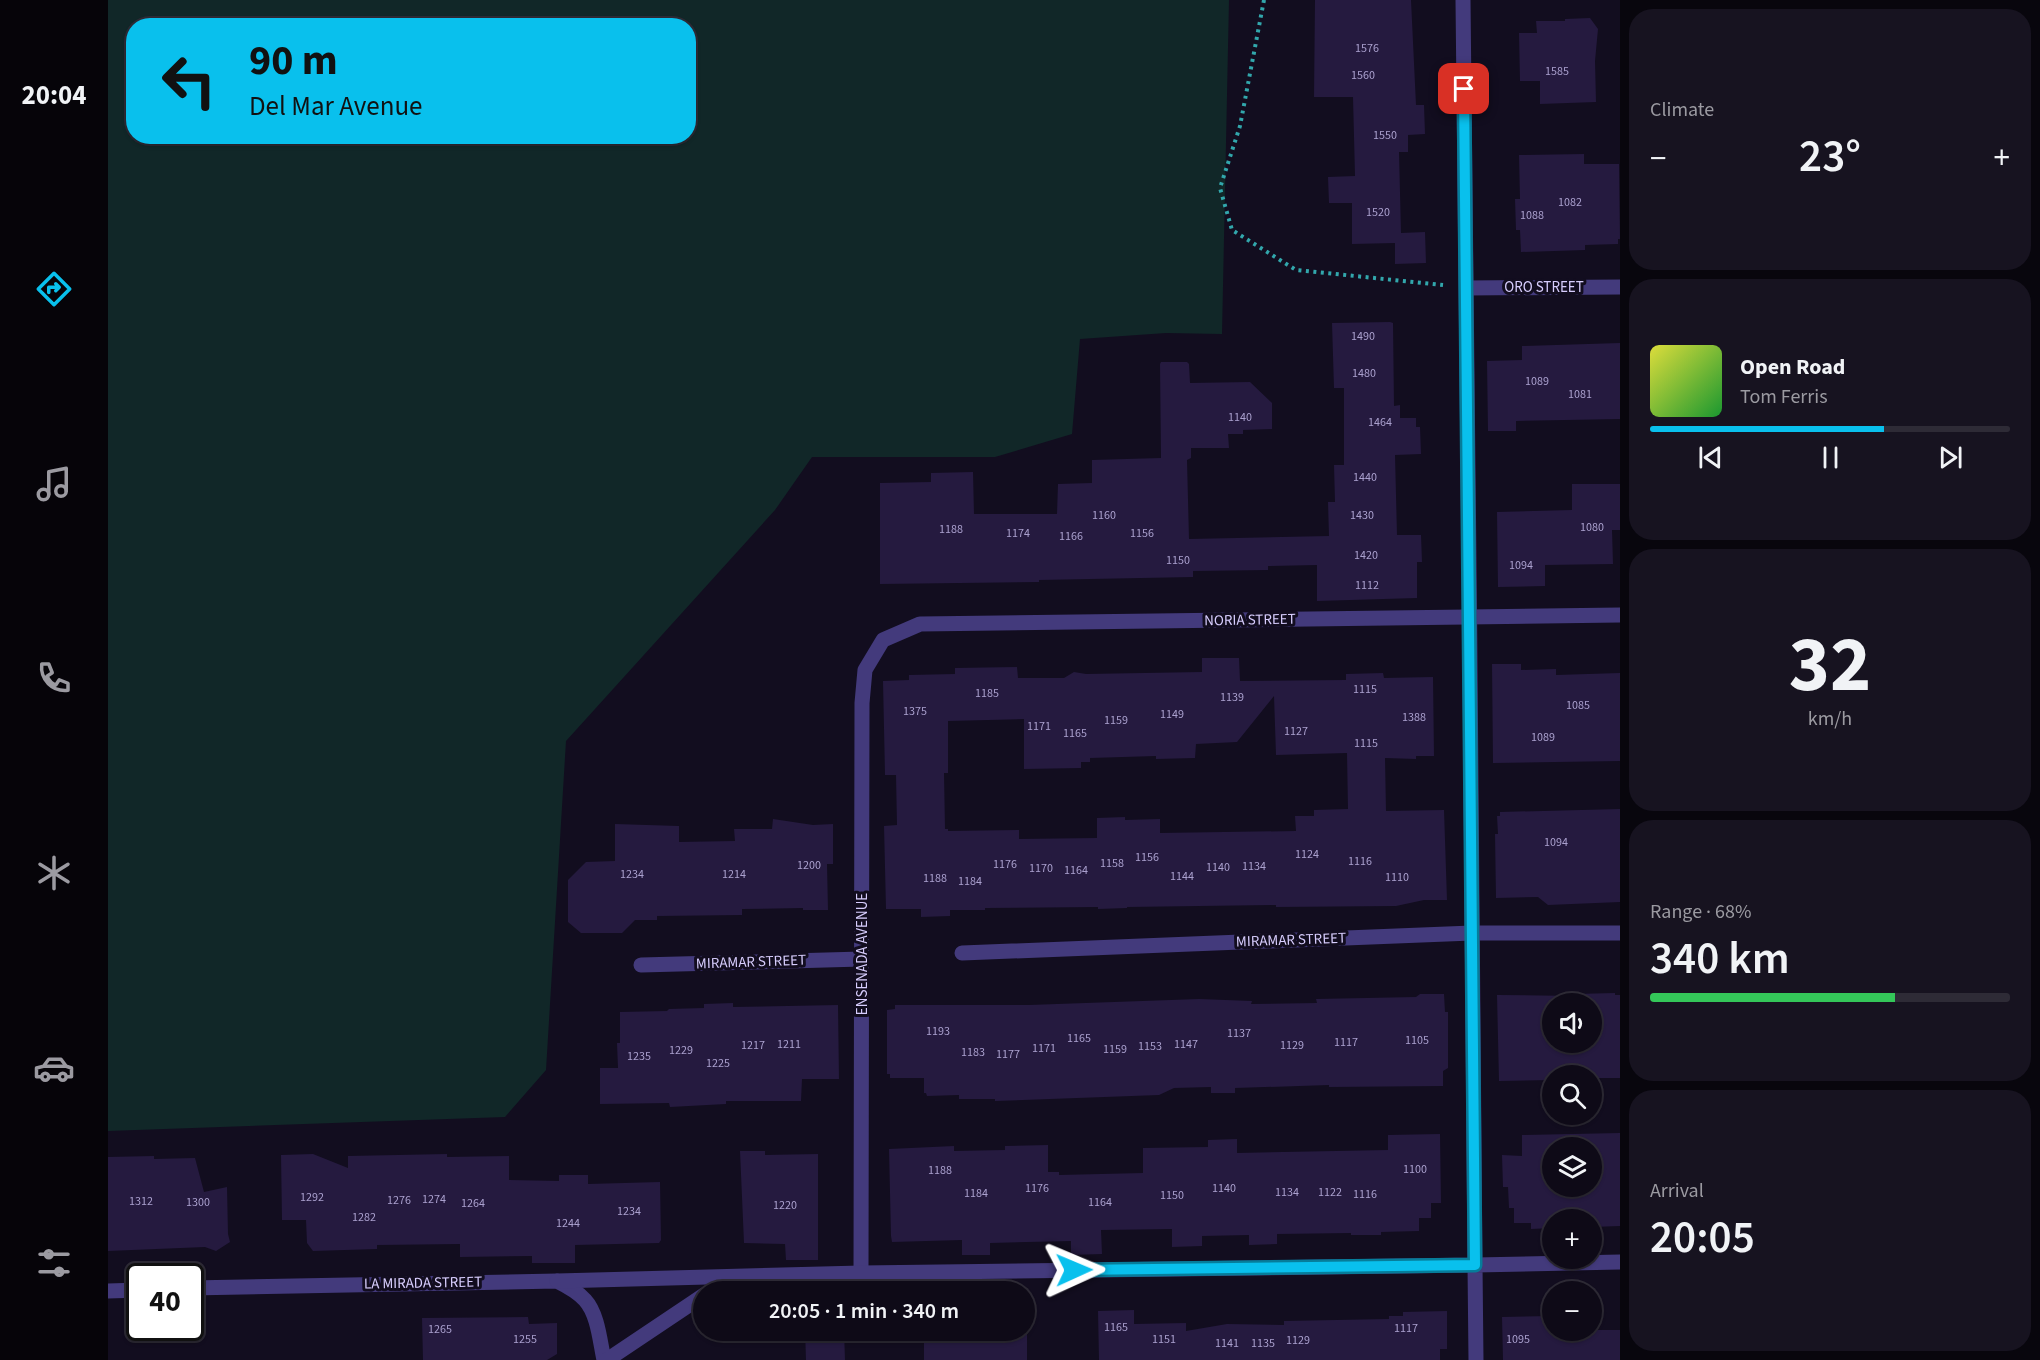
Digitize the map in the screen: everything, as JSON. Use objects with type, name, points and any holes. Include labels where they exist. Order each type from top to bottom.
[{"type":"street","points":[[1463,0],[1476,1360]]},
{"type":"street","name":"ORO STREET","points":[[1467,288],[1620,287]]},
{"type":"street","name":"NORIA STREET","points":[[883,640],[920,624],[1620,615]]},
{"type":"street","name":"ENSENADA AVENUE","points":[[861,1273],[862,703],[865,670],[883,640]]},
{"type":"street","name":"MIRAMAR STREET","points":[[962,953],[1472,933],[1620,933]]},
{"type":"street","name":"MIRAMAR STREET","points":[[641,965],[862,959]]},
{"type":"street","points":[[726,1281],[730,1278],[861,1273],[1620,1263]]},
{"type":"street","name":"LA MIRADA STREET","points":[[204,1288],[730,1278]]},
{"type":"street","points":[[557,1281],[587,1301],[594,1317],[605,1360],[693,1302]]},
{"type":"street","points":[[108,1291],[126,1290]]},
{"type":"path","points":[[1264,0],[1240,126],[1220,188],[1232,230],[1296,270],[1467,288]]},
{"type":"green space","points":[[108,0],[1229,0],[1222,334],[1166,333],[1080,339],[1072,434],[995,457],[812,457],[775,510],[566,741],[546,1070],[505,1117],[108,1131]]},
{"type":"building","points":[[1315,0],[1411,0],[1416,105],[1424,105],[1425,134],[1408,135],[1408,152],[1399,152],[1401,233],[1425,232],[1426,263],[1395,264],[1395,243],[1352,244],[1352,203],[1329,203],[1328,177],[1355,176],[1353,97],[1314,97]]},
{"type":"building","points":[[1590,18],[1598,29],[1595,61],[1596,102],[1540,104],[1540,81],[1520,81],[1519,33],[1537,33],[1536,21]]},
{"type":"building","points":[[1584,154],[1584,164],[1619,164],[1620,239],[1618,239],[1618,244],[1585,245],[1585,250],[1521,252],[1520,230],[1516,230],[1515,199],[1520,199],[1519,155]]},
{"type":"building","points":[[1332,323],[1393,323],[1394,406],[1400,405],[1400,418],[1416,418],[1416,427],[1420,427],[1421,454],[1395,455],[1397,535],[1421,535],[1422,562],[1417,562],[1417,598],[1317,601],[1317,565],[1268,566],[1268,570],[1193,571],[1193,577],[880,584],[880,483],[931,482],[931,473],[973,472],[974,514],[1057,514],[1058,484],[1092,483],[1092,460],[1161,458],[1161,362],[1187,362],[1190,383],[1250,382],[1272,403],[1272,429],[1243,430],[1243,434],[1228,434],[1229,448],[1191,448],[1191,458],[1187,460],[1189,539],[1329,536],[1328,502],[1335,502],[1334,465],[1344,465],[1344,388],[1334,388]]},
{"type":"building","points":[[1620,343],[1620,419],[1516,421],[1516,431],[1488,431],[1487,361],[1522,360],[1522,346]]},
{"type":"building","points":[[1572,484],[1620,484],[1620,530],[1612,530],[1613,564],[1545,565],[1545,586],[1498,587],[1497,512],[1572,510]]},
{"type":"building","points":[[1202,658],[1239,658],[1240,681],[1346,680],[1346,674],[1383,673],[1384,678],[1433,677],[1434,756],[1416,756],[1416,759],[1385,758],[1386,811],[1444,810],[1447,900],[1424,900],[1396,906],[985,908],[985,910],[950,910],[950,916],[921,917],[921,909],[886,909],[884,826],[897,825],[896,775],[885,775],[883,681],[909,680],[909,675],[955,674],[955,668],[1017,667],[1018,678],[1064,678],[1074,672],[1086,674],[1202,672]],"holes":[[[1274,696],[1276,755],[1347,753],[1348,809],[1314,810],[1314,816],[1295,816],[1296,831],[1160,833],[1160,819],[1125,820],[1125,817],[1097,818],[1097,838],[1019,839],[1019,830],[948,831],[945,829],[944,773],[948,773],[948,721],[1024,719],[1024,769],[1081,768],[1081,762],[1090,762],[1090,758],[1156,756],[1156,759],[1195,758],[1196,744],[1237,742]]]},
{"type":"building","points":[[1492,664],[1521,664],[1521,670],[1556,669],[1556,675],[1620,673],[1620,761],[1493,763]]},
{"type":"building","points":[[1620,809],[1620,902],[1548,905],[1538,897],[1496,898],[1495,834],[1498,834],[1497,816],[1500,816],[1500,812]]},
{"type":"building","points":[[773,819],[813,825],[833,824],[833,864],[827,864],[828,910],[742,909],[742,915],[657,916],[657,920],[635,920],[622,933],[581,933],[568,922],[568,880],[586,862],[615,861],[615,824],[679,826],[679,842],[735,841],[734,829],[772,829]]},
{"type":"building","points":[[1602,993],[1620,995],[1620,1078],[1602,1078],[1602,1065],[1542,1065],[1542,1080],[1499,1081],[1497,995],[1542,996],[1542,1053],[1602,1053]]},
{"type":"building","points":[[1420,994],[1444,994],[1445,1012],[1448,1012],[1448,1068],[1443,1071],[1443,1086],[1329,1087],[1329,1085],[1235,1088],[1235,1093],[1211,1093],[1211,1087],[1174,1088],[1159,1095],[995,1101],[995,1099],[959,1099],[959,1095],[927,1096],[924,1093],[924,1078],[890,1078],[890,1074],[887,1074],[887,1010],[895,1009],[895,1005],[1029,1005],[1199,999],[1252,1001],[1251,1004],[1317,1003],[1316,999],[1416,997]]},
{"type":"building","points":[[733,1003],[733,1007],[838,1005],[839,1079],[802,1079],[801,1101],[726,1101],[726,1104],[670,1107],[669,1103],[600,1104],[600,1068],[618,1068],[617,1043],[620,1043],[620,1012],[667,1011],[669,1009],[704,1008],[704,1004]]},
{"type":"building","points":[[1620,1133],[1620,1226],[1602,1227],[1602,1209],[1542,1209],[1542,1228],[1531,1229],[1531,1223],[1514,1223],[1514,1208],[1509,1208],[1508,1187],[1503,1187],[1502,1155],[1522,1156],[1522,1135]]},
{"type":"building","points":[[1440,1134],[1441,1203],[1431,1203],[1431,1218],[1419,1218],[1419,1231],[1381,1232],[1381,1235],[1277,1234],[1277,1244],[1249,1245],[1249,1235],[1202,1236],[1202,1246],[1172,1247],[1172,1229],[1101,1230],[1102,1254],[1071,1255],[1071,1241],[990,1243],[990,1255],[962,1255],[962,1240],[892,1242],[889,1149],[954,1146],[954,1151],[1005,1150],[1005,1146],[1048,1145],[1048,1172],[1059,1172],[1059,1175],[1143,1173],[1143,1148],[1208,1147],[1208,1140],[1237,1139],[1237,1153],[1388,1150],[1388,1135]]},
{"type":"building","points":[[740,1151],[765,1151],[765,1155],[818,1154],[818,1260],[786,1260],[785,1244],[744,1243]]},
{"type":"building","points":[[313,1154],[348,1168],[348,1156],[447,1154],[447,1157],[509,1156],[509,1180],[559,1181],[559,1175],[588,1175],[588,1184],[660,1182],[661,1240],[659,1243],[575,1245],[575,1263],[532,1263],[532,1256],[460,1257],[460,1244],[377,1245],[377,1249],[313,1251],[307,1243],[306,1220],[282,1220],[281,1155]]},
{"type":"building","points":[[154,1156],[154,1159],[195,1158],[204,1192],[227,1187],[230,1242],[216,1251],[205,1247],[108,1251],[108,1157]]},
{"type":"building","points":[[1134,1310],[1134,1324],[1186,1323],[1186,1331],[1227,1324],[1284,1325],[1284,1321],[1389,1319],[1389,1316],[1403,1316],[1403,1312],[1447,1311],[1447,1349],[1440,1349],[1440,1360],[1099,1360],[1098,1311]]},
{"type":"building","points":[[1542,1316],[1542,1341],[1602,1341],[1602,1330],[1620,1330],[1620,1360],[1503,1360],[1502,1317]]},
{"type":"building","points":[[528,1317],[529,1324],[557,1323],[557,1354],[547,1360],[423,1360],[422,1318]]},
{"type":"building","points":[[805,1341],[844,1341],[845,1360],[806,1360]]},
{"type":"building","points":[[924,1341],[1027,1341],[1027,1360],[924,1360]]},
{"type":"route","points":[[1074,1270],[1475,1265],[1464,89]]}]
